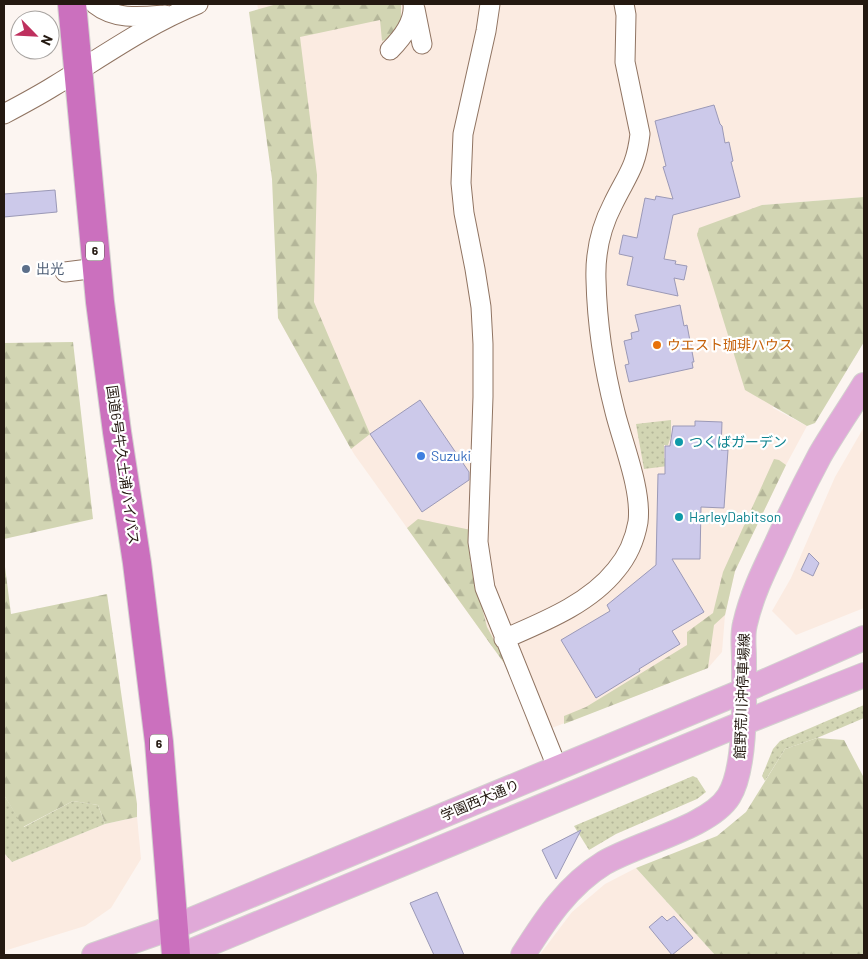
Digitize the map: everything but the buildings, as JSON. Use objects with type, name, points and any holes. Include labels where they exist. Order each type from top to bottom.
[{"type":"highway","name":"国道6号牛久土浦バイパス","points":[[76,5],[79,70],[97,268],[159,742],[174,927]]},
{"type":"highway","name":"6","points":[[174,927],[176,955]]},
{"type":"main road","name":"館野荒川沖停車場線","points":[[523,955],[557,904],[579,881],[604,863],[630,849],[699,821],[728,798],[740,765],[745,625],[756,588],[789,515],[820,455],[864,385]]},
{"type":"main road","name":"学園西大通り","points":[[94,955],[174,927],[743,691],[864,638]]},
{"type":"main road","points":[[182,955],[743,723],[864,676]]},
{"type":"street","points":[[4,114],[53,87],[131,37],[171,15],[198,4]]},
{"type":"street","points":[[414,4],[422,44]]},
{"type":"street","points":[[390,50],[405,32],[411,20],[414,4]]},
{"type":"street","points":[[490,4],[486,31],[463,134],[460,183],[464,214],[476,269],[483,344],[478,542],[485,588],[557,767]]},
{"type":"street","points":[[504,639],[544,622],[586,598],[604,583],[626,555],[634,538],[638,522],[637,493],[606,369],[596,281],[596,261],[605,223],[613,203],[632,170],[637,158],[639,145],[640,134],[625,62],[626,23],[624,4]]},
{"type":"street","points":[[76,5],[114,15],[140,17],[171,15]]},
{"type":"street","points":[[65,272],[97,268]]},
{"type":"shaded area","points":[[257,4],[864,4],[864,197],[762,205],[773,408],[807,426],[735,571],[725,615],[722,652],[708,668],[531,736],[521,699],[504,663],[354,454],[278,318],[283,199],[277,87]]},
{"type":"shaded area","points":[[864,427],[864,608],[796,635],[772,611],[791,578],[835,477]]},
{"type":"shaded area","points":[[137,817],[141,859],[111,908],[85,926],[4,951],[4,853],[12,862],[105,824]]},
{"type":"shaded area","points":[[636,868],[715,955],[542,955],[541,953],[572,912],[605,884]]},
{"type":"green space","points":[[277,4],[401,4],[401,21],[395,36],[382,41],[380,20],[300,37],[317,175],[314,302],[370,434],[351,449],[278,318],[272,179],[249,12]]},
{"type":"green space","points":[[864,197],[864,342],[815,423],[807,426],[745,390],[697,235],[699,228],[762,205]]},
{"type":"green space","points":[[73,342],[93,519],[4,539],[4,343]]},
{"type":"green space","points":[[671,420],[671,436],[668,445],[664,445],[664,458],[669,460],[668,466],[644,469],[636,424]]},
{"type":"green space","points":[[774,459],[786,465],[735,571],[725,615],[714,625],[708,668],[564,724],[564,716],[586,707],[687,645],[687,632],[713,613],[723,572]]},
{"type":"green space","points":[[418,519],[471,530],[470,561],[487,627],[523,693],[521,699],[504,663],[407,528]]},
{"type":"green space","points":[[4,559],[11,614],[107,594],[137,804],[137,817],[105,824],[98,805],[73,801],[23,827],[4,795]]},
{"type":"green space","points":[[864,705],[864,718],[785,749],[765,781],[762,776],[773,749],[780,741]]},
{"type":"green space","points":[[817,738],[844,740],[864,778],[864,955],[715,955],[636,868],[717,836],[746,812],[785,749]]},
{"type":"green space","points":[[693,776],[697,778],[706,792],[697,799],[616,834],[589,850],[574,826]]},
{"type":"green space","points":[[4,795],[24,827],[73,801],[98,805],[105,824],[12,862],[4,853]]},
{"type":"place","name":"出光","points":[[26,269]]},
{"type":"place","name":"ウエスト珈琲ハウス","points":[[657,345]]},
{"type":"place","name":"つくばガーデン","points":[[679,442]]},
{"type":"place","name":"Suzuki","points":[[421,456]]},
{"type":"place","name":"HarleyDabitson","points":[[679,517]]}]
